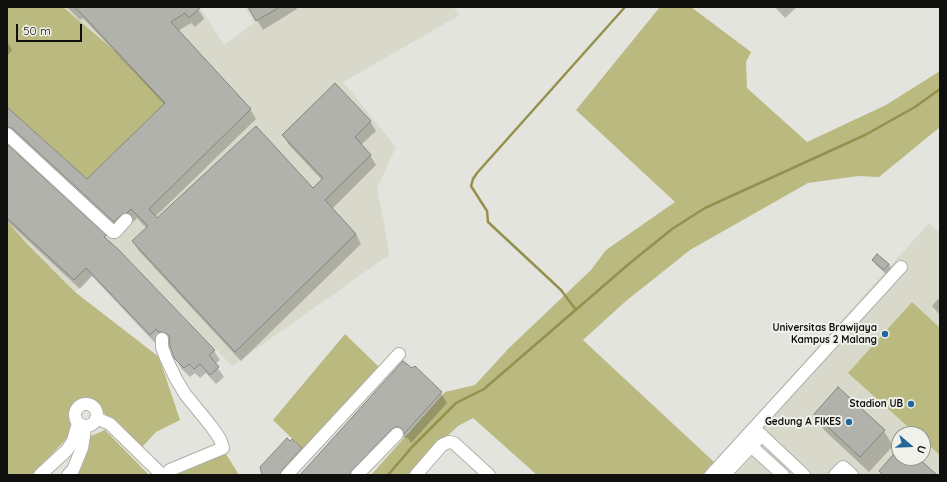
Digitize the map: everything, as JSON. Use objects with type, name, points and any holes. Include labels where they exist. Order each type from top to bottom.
[{"type":"street","points":[[7,134],[114,232],[126,220]]},
{"type":"street","points":[[711,475],[758,431],[901,267]]},
{"type":"street","points":[[162,339],[162,347],[176,379],[185,394],[220,439],[223,448],[170,470],[166,475]]},
{"type":"street","points":[[287,475],[399,354]]},
{"type":"street","points":[[68,475],[72,470],[82,448],[81,424],[75,416],[76,409],[85,404],[92,405],[96,411],[96,418],[92,424],[81,424]]},
{"type":"street","points":[[96,418],[110,424],[162,475]]},
{"type":"street","points":[[40,475],[67,450],[81,424]]},
{"type":"street","points":[[724,475],[751,446],[758,431]]},
{"type":"street","points":[[758,431],[804,475]]},
{"type":"street","points":[[357,475],[397,434]]},
{"type":"street","points":[[416,475],[442,446],[449,442],[454,444],[489,475]]},
{"type":"street","points":[[751,446],[783,475]]},
{"type":"street","points":[[835,475],[843,467],[852,475]]},
{"type":"shaded area","points":[[7,7],[63,7],[115,51],[165,103],[87,179],[7,107]]},
{"type":"shaded area","points":[[63,7],[200,7],[224,45],[254,23],[245,7],[453,7],[460,15],[343,82],[396,147],[377,188],[389,255],[232,366],[118,248],[75,292],[29,246],[7,221],[7,137],[118,240],[131,220],[87,179],[165,103],[115,51]]},
{"type":"shaded area","points":[[660,7],[691,7],[751,52],[746,62],[747,88],[807,142],[886,105],[940,71],[940,127],[879,177],[858,176],[808,183],[690,250],[626,301],[583,340],[714,462],[702,475],[537,475],[473,418],[458,426],[430,452],[409,475],[371,475],[445,392],[475,385],[509,348],[591,270],[606,250],[675,202],[576,110]]},
{"type":"shaded area","points":[[7,221],[29,246],[75,292],[159,357],[180,420],[156,432],[142,447],[94,403],[86,400],[81,401],[77,403],[71,417],[72,425],[70,435],[32,475],[7,475]]},
{"type":"shaded area","name":"Universitas Brawijaya Kampus 2 Malang","points":[[929,223],[940,233],[940,475],[702,475]]},
{"type":"shaded area","name":"Stadion UB","points":[[912,302],[940,328],[940,455],[931,447],[931,426],[907,426],[848,373]]},
{"type":"shaded area","points":[[345,334],[378,366],[378,370],[304,450],[273,420]]},
{"type":"shaded area","points":[[105,430],[149,475],[75,475],[83,460],[91,436]]},
{"type":"shaded area","points":[[226,454],[239,475],[174,475],[175,472]]},
{"type":"building","points":[[75,7],[201,7],[189,18],[185,13],[171,22],[251,109],[149,209],[157,218],[256,126],[313,188],[323,178],[282,135],[335,83],[371,121],[355,137],[371,155],[325,200],[356,234],[235,352],[132,241],[148,226],[131,209],[127,213],[121,215],[114,222],[12,128],[7,127],[7,107],[87,179],[165,103]]},
{"type":"building","points":[[248,7],[280,7],[256,21]]},
{"type":"building","points":[[7,144],[106,235],[104,237],[118,249],[215,350],[209,355],[219,367],[210,375],[200,364],[194,369],[189,364],[184,368],[174,358],[170,346],[169,336],[166,333],[158,332],[156,329],[150,335],[86,268],[74,280],[7,218]]},
{"type":"building","points":[[877,254],[889,264],[884,270],[872,260]]},
{"type":"building","points":[[403,361],[412,368],[415,366],[442,392],[404,434],[402,429],[399,427],[392,429],[352,470],[350,475],[300,475]]},
{"type":"building","name":"Gedung A FIKES","points":[[838,387],[885,430],[860,457],[814,414]]},
{"type":"building","points":[[287,438],[290,441],[292,439],[302,448],[282,470],[280,475],[262,475],[260,467]]},
{"type":"building","points":[[891,457],[891,466],[927,466],[937,475],[883,475],[879,471]]},
{"type":"waterway","points":[[576,310],[561,290],[488,222],[487,211],[471,186],[477,173],[625,7]]},
{"type":"waterway","points":[[388,475],[412,447],[456,403],[484,389],[630,263],[672,229],[705,208],[865,135],[915,107],[940,89]]},
{"type":"place","name":"Universitas Brawijaya Kampus 2 Malang","points":[[885,334]]},
{"type":"place","name":"Stadion UB","points":[[911,404]]},
{"type":"place","name":"Gedung A FIKES","points":[[849,422]]}]
